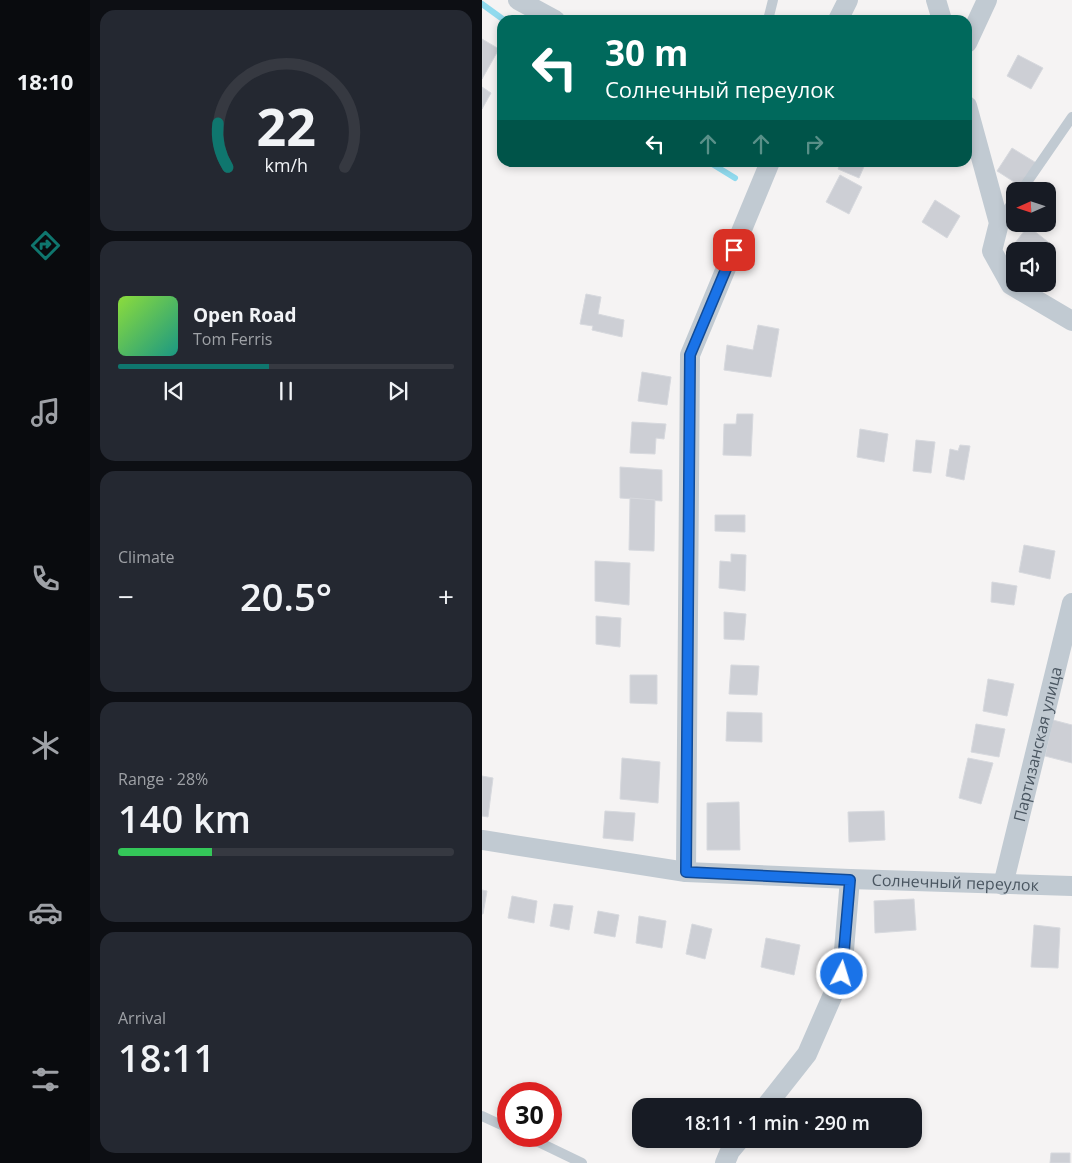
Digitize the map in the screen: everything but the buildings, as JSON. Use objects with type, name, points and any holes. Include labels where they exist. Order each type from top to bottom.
[{"type":"street","points":[[518,0],[546,15]]},
{"type":"street","points":[[840,15],[848,0]]},
{"type":"street","points":[[936,0],[940,15]]},
{"type":"street","points":[[972,32],[987,0]]},
{"type":"street","points":[[972,124],[999,223],[992,251],[1011,285],[1072,321]]},
{"type":"street","points":[[686,872],[690,355],[766,167]]},
{"type":"street","name":"Партизанская улица","points":[[1003,885],[1072,603]]},
{"type":"street","name":"Солнечный переулок","points":[[482,840],[686,872],[850,880],[1072,886]]},
{"type":"street","points":[[772,1098],[807,1054],[842,974],[850,880]]},
{"type":"street","points":[[725,1163],[733,1148]]},
{"type":"lane","points":[[769,15],[773,0]]},
{"type":"lane","points":[[1027,182],[1072,117]]},
{"type":"lane","points":[[999,223],[1006,212]]},
{"type":"lane","points":[[482,1116],[497,1123]]},
{"type":"lane","points":[[549,1147],[582,1163]]},
{"type":"waterway","points":[[482,4],[497,15]]},
{"type":"waterway","points":[[717,167],[735,178]]},
{"type":"route","points":[[734,250],[690,355],[686,872],[850,880],[842,974]]}]
